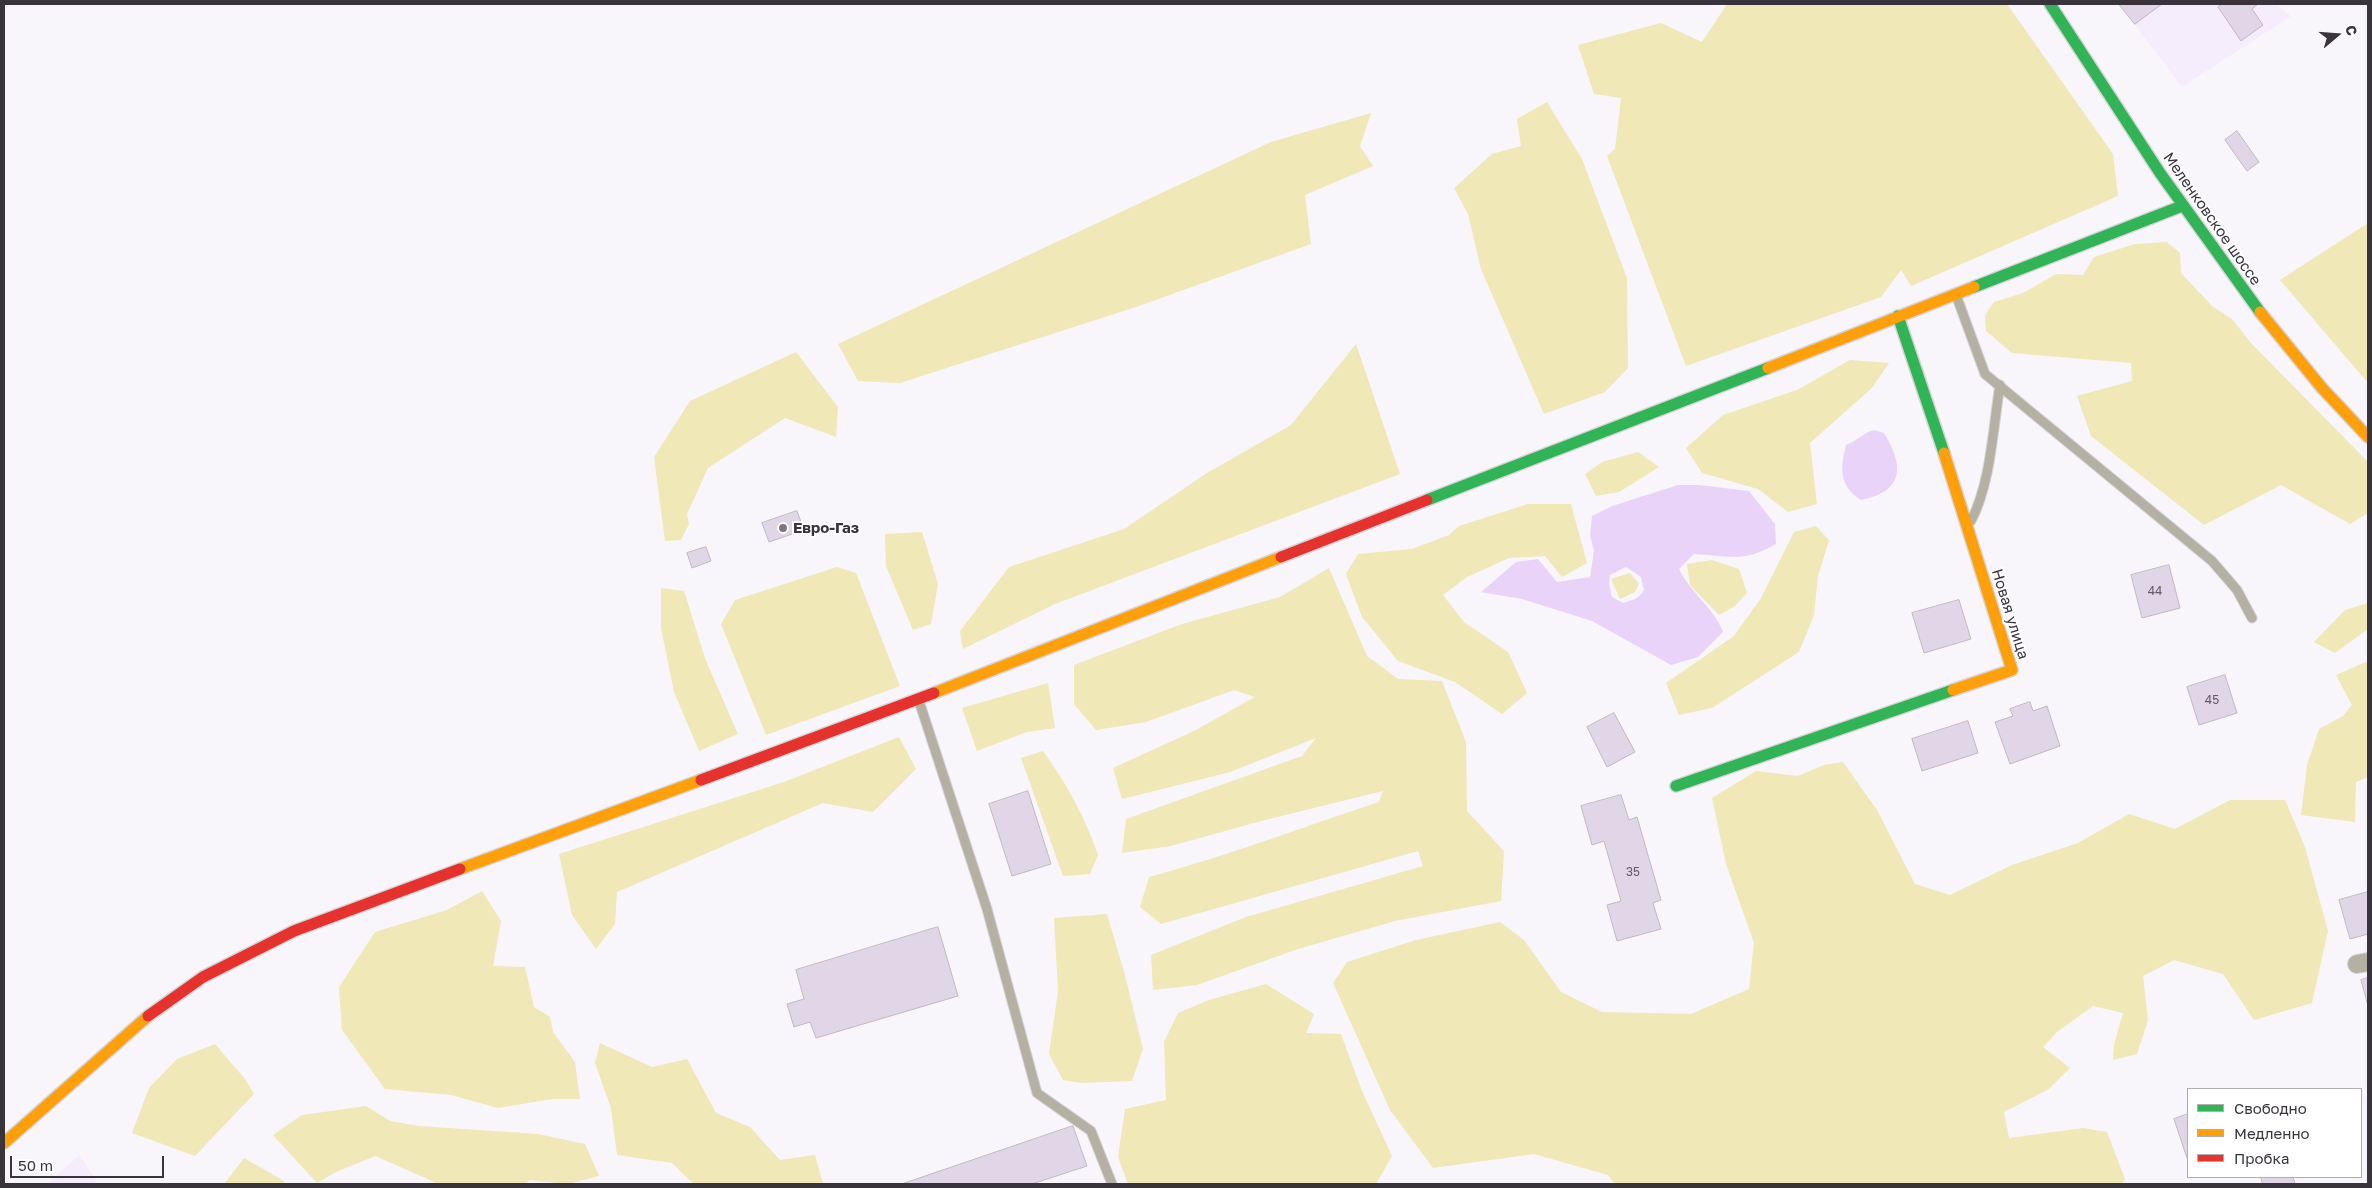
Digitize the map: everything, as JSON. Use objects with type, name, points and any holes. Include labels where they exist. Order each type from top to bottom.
[{"type":"street","name":"Меленковское шоссе","points":[[2050,4],[2182,206],[2254,307],[2342,411],[2368,437]]},
{"type":"street","points":[[4,1143],[141,1021],[203,977],[294,931],[918,699],[2182,206]]},
{"type":"street","name":"Новая улица","points":[[1676,786],[2012,670],[1968,527],[1898,316]]},
{"type":"lane","points":[[1956,294],[1985,374],[2212,561],[2237,590],[2252,618]]},
{"type":"lane","points":[[1968,527],[1977,508],[1989,456],[2000,385]]},
{"type":"lane","points":[[918,699],[987,909],[1037,1093],[1091,1132],[1112,1184]]},
{"type":"shaded area","points":[[1727,4],[2007,4],[2113,154],[2118,196],[1911,286],[1901,270],[1881,297],[1686,366],[1607,156],[1615,149],[1621,98],[1594,94],[1578,45],[1661,23],[1702,42]]},
{"type":"shaded area","points":[[2119,4],[2276,4],[2291,16],[2182,87]]},
{"type":"shaded area","points":[[1547,102],[1582,159],[1627,278],[1628,368],[1605,392],[1544,414],[1481,269],[1468,214],[1454,188],[1492,154],[1521,146],[1517,119]]},
{"type":"shaded area","points":[[1371,113],[1360,146],[1373,166],[1305,195],[1311,244],[1139,306],[900,383],[858,381],[838,344],[1271,142]]},
{"type":"shaded area","points":[[2368,223],[2368,383],[2280,280]]},
{"type":"shaded area","points":[[2167,242],[2180,253],[2181,273],[2212,306],[2232,319],[2251,343],[2368,462],[2368,513],[2350,524],[2281,485],[2204,525],[2091,436],[2077,396],[2132,381],[2131,363],[2012,353],[1986,331],[1985,315],[1994,302],[2023,293],[2056,274],[2083,275],[2094,257],[2135,244]]},
{"type":"shaded area","points":[[1356,344],[1400,474],[1055,604],[963,649],[960,631],[1009,567],[1124,529],[1207,473],[1291,425]]},
{"type":"shaded area","points":[[796,352],[838,407],[836,437],[785,418],[708,468],[687,514],[689,524],[681,540],[665,541],[654,457],[690,401]]},
{"type":"shaded area","points":[[1850,360],[1889,363],[1872,388],[1810,443],[1817,504],[1788,512],[1758,489],[1702,473],[1686,448],[1723,415],[1797,390]]},
{"type":"shaded area","points":[[1874,430],[1884,433],[1891,445],[1897,466],[1896,476],[1893,484],[1886,490],[1861,500],[1854,495],[1845,483],[1842,469],[1844,453],[1846,445]]},
{"type":"shaded area","points":[[1638,452],[1659,467],[1619,492],[1596,496],[1585,474],[1602,462]]},
{"type":"shaded area","points":[[1678,485],[1699,485],[1749,491],[1775,524],[1776,544],[1765,550],[1755,554],[1736,557],[1694,554],[1679,569],[1689,585],[1714,615],[1723,632],[1698,657],[1671,665],[1592,621],[1522,599],[1481,592],[1516,562],[1538,559],[1557,582],[1590,577],[1594,551],[1590,535],[1592,516],[1612,506]],"holes":[[[1626,567],[1641,577],[1644,590],[1638,597],[1623,603],[1612,597],[1609,583],[1610,575]]]},
{"type":"shaded area","points":[[1528,504],[1571,504],[1587,563],[1562,577],[1545,556],[1509,558],[1467,577],[1443,595],[1464,622],[1508,652],[1527,693],[1502,714],[1455,682],[1398,661],[1362,617],[1346,574],[1358,554],[1412,549],[1449,535],[1459,526]]},
{"type":"shaded area","points":[[1816,526],[1829,540],[1818,576],[1814,615],[1799,652],[1712,708],[1679,715],[1666,683],[1734,636],[1761,598],[1794,532]]},
{"type":"shaded area","points":[[922,532],[938,584],[931,624],[913,630],[886,566],[885,534]]},
{"type":"shaded area","points":[[1712,560],[1739,569],[1747,593],[1735,606],[1719,615],[1690,585],[1687,564]]},
{"type":"shaded area","points":[[837,567],[856,573],[900,686],[766,735],[721,624],[735,600]]},
{"type":"shaded area","points":[[1329,568],[1367,656],[1398,679],[1442,681],[1466,742],[1467,811],[1504,851],[1501,901],[1395,921],[1298,949],[1197,985],[1153,990],[1151,955],[1246,917],[1423,866],[1418,851],[1161,924],[1140,907],[1149,877],[1236,851],[1379,802],[1383,791],[1261,821],[1171,846],[1122,853],[1126,819],[1302,756],[1316,738],[1230,772],[1122,799],[1113,768],[1194,731],[1255,697],[1234,690],[1146,722],[1096,730],[1074,704],[1074,665],[1182,624],[1280,597]]},
{"type":"shaded area","points":[[1630,573],[1639,584],[1635,592],[1620,599],[1611,579]]},
{"type":"shaded area","points":[[661,588],[684,591],[706,661],[738,734],[699,751],[674,692],[661,628]]},
{"type":"shaded area","points":[[2368,603],[2368,629],[2335,653],[2314,642],[2345,610]]},
{"type":"shaded area","points":[[2368,661],[2368,777],[2356,782],[2355,822],[2301,815],[2307,765],[2319,729],[2343,716],[2352,705],[2336,675]]},
{"type":"shaded area","points":[[1048,683],[1055,728],[1027,732],[977,751],[962,708]]},
{"type":"shaded area","points":[[899,737],[916,769],[873,812],[823,803],[617,892],[615,924],[596,949],[572,915],[559,854],[784,782]]},
{"type":"shaded area","points":[[1043,751],[1075,801],[1093,840],[1098,855],[1090,874],[1063,876],[1021,758]]},
{"type":"shaded area","points":[[1843,762],[1877,810],[1915,884],[1950,895],[2012,865],[2078,843],[2129,814],[2175,829],[2230,800],[2285,800],[2305,847],[2328,931],[2312,1003],[2254,1020],[2223,974],[2174,960],[2143,976],[2148,1020],[2137,1054],[2113,1060],[2114,1045],[2123,1013],[2093,1006],[2057,1032],[2043,1047],[2070,1068],[2049,1089],[2004,1112],[2009,1138],[2083,1128],[2107,1132],[2125,1179],[2122,1184],[1615,1184],[1608,1175],[1534,1154],[1433,1168],[1390,1110],[1333,983],[1347,962],[1416,940],[1500,922],[1524,940],[1561,992],[1602,1012],[1691,1014],[1749,989],[1754,943],[1726,864],[1712,798],[1756,771],[1798,776],[1824,765]]},
{"type":"shaded area","points":[[482,891],[501,921],[493,966],[525,967],[534,1007],[550,1017],[553,1032],[575,1062],[580,1099],[552,1099],[498,1108],[451,1095],[385,1089],[342,1030],[339,987],[375,932],[447,910]]},
{"type":"shaded area","points":[[1107,914],[1125,975],[1143,1049],[1132,1081],[1081,1083],[1063,1080],[1049,1054],[1058,991],[1054,918]]},
{"type":"shaded area","points":[[1266,984],[1314,1014],[1306,1033],[1341,1034],[1362,1091],[1392,1156],[1376,1184],[1128,1184],[1118,1157],[1125,1109],[1166,1100],[1164,1042],[1178,1013],[1209,1000]]},
{"type":"shaded area","points":[[600,1043],[652,1067],[687,1059],[716,1113],[750,1127],[780,1160],[815,1155],[823,1184],[694,1184],[672,1163],[617,1155],[611,1108],[595,1063]]},
{"type":"shaded area","points":[[215,1044],[245,1079],[254,1094],[195,1156],[132,1133],[149,1088],[177,1059]]},
{"type":"shaded area","points":[[366,1106],[390,1121],[419,1126],[538,1134],[585,1144],[599,1176],[568,1184],[530,1180],[524,1184],[439,1184],[375,1156],[336,1172],[317,1183],[273,1135],[302,1115]]},
{"type":"shaded area","points":[[80,1155],[98,1184],[46,1184]]},
{"type":"shaded area","points":[[244,1158],[284,1181],[285,1184],[224,1184]]},
{"type":"building","points":[[2119,4],[2162,4],[2135,24]]},
{"type":"building","points":[[2223,4],[2258,4],[2252,9],[2263,25],[2241,41],[2218,7]]},
{"type":"building","points":[[2237,131],[2259,162],[2247,171],[2225,140]]},
{"type":"building","points":[[797,511],[804,530],[769,542],[762,523]]},
{"type":"building","points":[[706,547],[711,561],[692,568],[687,553]]},
{"type":"building","points":[[2169,565],[2180,608],[2142,618],[2131,575]]},
{"type":"building","points":[[1959,600],[1971,639],[1924,653],[1912,613]]},
{"type":"building","points":[[2225,675],[2237,713],[2199,725],[2187,687]]},
{"type":"building","points":[[2030,702],[2033,711],[2047,706],[2060,746],[2010,764],[1995,722],[2013,716],[2010,709]]},
{"type":"building","points":[[1614,713],[1635,752],[1607,767],[1587,727]]},
{"type":"building","points":[[1968,721],[1978,753],[1922,771],[1912,739]]},
{"type":"building","points":[[1028,791],[1051,864],[1012,876],[989,804]]},
{"type":"building","points":[[1621,795],[1629,820],[1637,817],[1661,900],[1653,903],[1661,929],[1617,941],[1607,905],[1621,901],[1604,841],[1592,845],[1581,806]]},
{"type":"building","points":[[2368,892],[2368,934],[2350,939],[2339,900]]},
{"type":"building","points":[[938,927],[958,996],[816,1038],[810,1022],[794,1027],[787,1004],[804,999],[796,970]]},
{"type":"building","points":[[2368,978],[2368,1006],[2361,980]]},
{"type":"building","points":[[2187,1114],[2187,1158],[2174,1119]]},
{"type":"building","points":[[1073,1126],[1087,1166],[1032,1184],[902,1184]]},
{"type":"building","points":[[2261,1178],[2293,1178],[2295,1184],[2263,1184]]},
{"type":"traffic: fast","points":[[2050,4],[2160,173],[2260,312]]},
{"type":"traffic: fast","points":[[1974,287],[2182,206]]},
{"type":"traffic: fast","points":[[1898,316],[1944,453]]},
{"type":"traffic: fast","points":[[1427,500],[1768,368]]},
{"type":"traffic: fast","points":[[1676,786],[1953,690]]},
{"type":"traffic: slow","points":[[1768,368],[1974,287]]},
{"type":"traffic: slow","points":[[2260,312],[2322,388],[2368,437]]},
{"type":"traffic: slow","points":[[1944,453],[2012,670],[1953,690]]},
{"type":"traffic: slow","points":[[934,693],[1281,557]]},
{"type":"traffic: slow","points":[[460,869],[701,780]]},
{"type":"traffic: slow","points":[[4,1143],[148,1016]]},
{"type":"traffic: jam","points":[[1281,557],[1427,500]]},
{"type":"traffic: jam","points":[[701,780],[934,693]]},
{"type":"traffic: jam","points":[[148,1016],[203,977],[294,931],[460,869]]},
{"type":"place","name":"Евро-Газ","points":[[783,528]]}]
